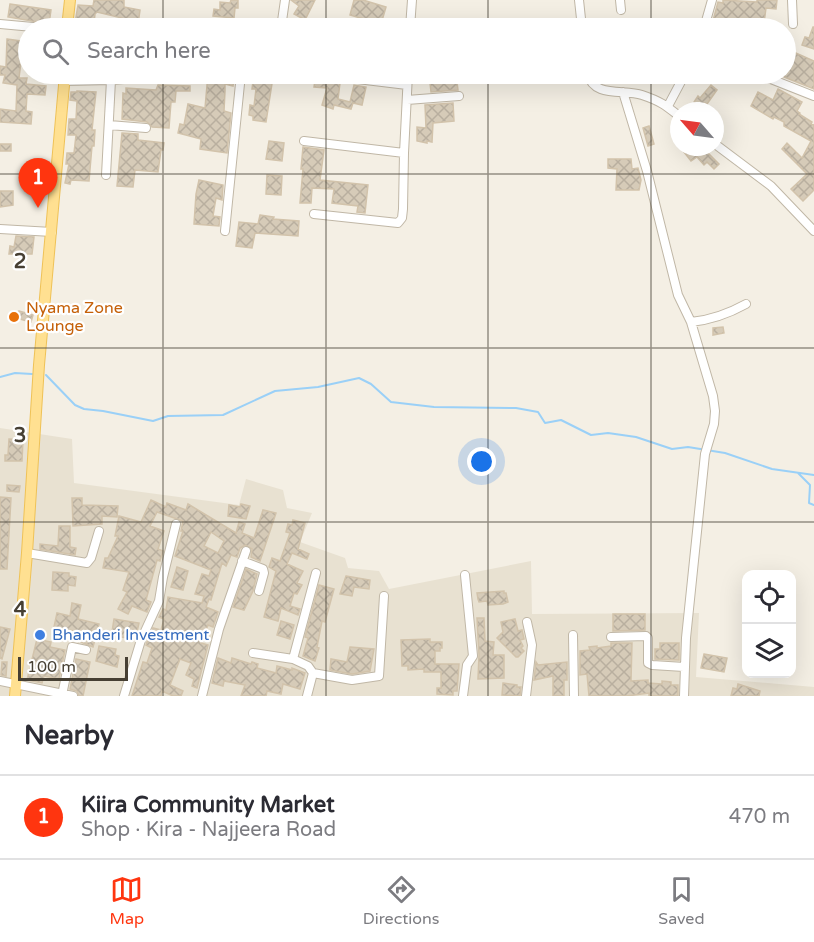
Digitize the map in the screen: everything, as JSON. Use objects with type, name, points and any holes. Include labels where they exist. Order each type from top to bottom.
[{"type":"main road","points":[[69,18],[70,0]]},
{"type":"main road","points":[[15,696],[39,365],[63,84]]},
{"type":"street","points":[[282,18],[285,0]]},
{"type":"street","points":[[411,18],[412,0]]},
{"type":"street","points":[[579,0],[581,18]]},
{"type":"street","points":[[620,0],[621,10]]},
{"type":"street","points":[[707,18],[712,0]]},
{"type":"street","points":[[792,0],[794,18]]},
{"type":"street","points":[[0,24],[18,26]]},
{"type":"street","points":[[106,175],[111,84]]},
{"type":"street","points":[[225,231],[240,84]]},
{"type":"street","points":[[314,214],[398,223],[402,218],[407,85],[399,84]]},
{"type":"street","points":[[594,84],[598,88],[612,92],[640,94],[668,106],[680,84]]},
{"type":"street","points":[[783,84],[814,96]]},
{"type":"street","points":[[623,92],[647,171],[678,295],[691,322],[713,396],[715,411],[714,424],[705,454],[686,638],[684,696]]},
{"type":"street","points":[[407,100],[459,96]]},
{"type":"street","points":[[109,125],[146,129]]},
{"type":"street","points":[[304,141],[404,153]]},
{"type":"street","points":[[724,151],[771,186],[814,231]]},
{"type":"street","points":[[0,229],[52,232]]},
{"type":"street","points":[[691,322],[728,314],[746,304]]},
{"type":"street","points":[[124,696],[141,640],[157,607],[162,577],[176,524]]},
{"type":"street","points":[[27,553],[87,563],[91,558],[99,531]]},
{"type":"street","points":[[202,696],[219,629],[246,551]]},
{"type":"street","points":[[242,561],[263,568],[264,573],[259,591]]},
{"type":"street","points":[[293,658],[316,573]]},
{"type":"street","points":[[463,696],[467,665],[473,656],[465,575]]},
{"type":"street","points":[[313,674],[352,680],[379,676],[384,596]]},
{"type":"street","points":[[526,696],[532,645],[527,622]]},
{"type":"street","points":[[573,635],[574,696]]},
{"type":"street","points":[[611,638],[646,636],[648,663],[684,667]]},
{"type":"street","points":[[62,695],[72,647],[86,650]]},
{"type":"street","points":[[253,653],[293,658],[309,666],[313,674],[307,696]]},
{"type":"street","points":[[0,681],[73,696]]},
{"type":"shaded area","points":[[0,428],[72,439],[74,483],[239,505],[246,479],[283,490],[287,508],[312,513],[300,542],[345,558],[348,568],[379,571],[389,589],[531,561],[532,614],[699,613],[696,677],[814,687],[814,696],[0,696]]},
{"type":"building","points":[[94,0],[124,0],[124,7],[140,10],[139,18],[122,18],[97,12],[95,18],[76,18],[78,5],[93,6]]},
{"type":"building","points":[[231,0],[238,0],[234,18],[213,16],[214,9],[220,10],[220,2],[230,3]]},
{"type":"building","points":[[291,0],[315,0],[306,18],[294,14],[299,6]]},
{"type":"building","points":[[354,0],[363,0],[386,7],[383,18],[360,18],[350,15]]},
{"type":"building","points":[[723,0],[757,2],[757,0],[777,0],[776,9],[766,8],[765,18],[714,18],[718,2],[723,3]]},
{"type":"building","points":[[10,4],[51,10],[50,18],[8,17]]},
{"type":"building","points":[[813,27],[814,49],[802,45],[805,37],[809,38]]},
{"type":"building","points":[[7,39],[18,41],[18,84],[46,86],[45,95],[27,94],[26,111],[32,112],[31,124],[0,122],[0,109],[16,111],[17,85],[3,83],[5,75],[0,75],[0,66],[6,67]]},
{"type":"building","points":[[796,53],[814,61],[814,89],[796,82]]},
{"type":"building","points":[[207,84],[225,84],[224,111],[231,113],[227,153],[200,149],[201,139],[178,133],[180,124],[184,125],[188,104],[205,108]]},
{"type":"building","points":[[253,84],[272,84],[266,122],[253,120],[253,116],[249,115],[250,105],[254,106],[256,89],[252,89]]},
{"type":"building","points":[[314,84],[340,84],[338,99],[350,102],[354,85],[366,87],[362,105],[353,103],[351,109],[334,105],[333,109],[322,105],[327,88],[314,87]]},
{"type":"building","points":[[430,84],[457,84],[458,90],[431,92]]},
{"type":"building","points":[[158,85],[190,86],[190,91],[176,91],[175,102],[171,102],[169,128],[152,127],[147,122],[122,119],[123,93],[126,94],[126,88],[156,90]]},
{"type":"building","points":[[711,85],[717,90],[708,102],[694,102],[698,96],[700,98]]},
{"type":"building","points":[[778,89],[802,102],[797,111],[814,125],[814,190],[803,201],[791,189],[807,174],[782,149],[787,143],[802,158],[811,141],[784,126],[784,122],[774,117],[773,119],[751,106],[758,92],[773,100]]},
{"type":"building","points":[[71,92],[96,92],[92,130],[95,130],[94,146],[92,146],[89,181],[71,180],[70,184],[65,183],[69,164],[66,164],[67,153],[74,153],[76,135],[68,135],[69,119],[76,119],[77,101],[70,100]]},
{"type":"building","points":[[453,103],[454,121],[433,123],[432,142],[417,141],[417,127],[426,128],[425,105]]},
{"type":"building","points":[[649,126],[654,144],[648,146],[643,128]]},
{"type":"building","points":[[122,133],[138,134],[138,140],[164,143],[158,172],[135,170],[133,187],[117,186]]},
{"type":"building","points":[[269,141],[284,143],[282,161],[266,159]]},
{"type":"building","points":[[0,144],[11,144],[11,151],[0,151]]},
{"type":"building","points":[[303,147],[324,150],[320,180],[368,185],[365,213],[357,212],[358,206],[332,203],[334,189],[312,188],[311,203],[300,203]]},
{"type":"building","points":[[687,156],[711,156],[719,164],[714,169],[707,162],[704,165],[697,157],[691,161]]},
{"type":"building","points":[[608,159],[631,159],[632,169],[638,168],[641,180],[639,190],[616,190],[617,169],[608,168]]},
{"type":"building","points":[[267,175],[282,176],[281,195],[266,194]]},
{"type":"building","points":[[199,180],[223,185],[222,200],[216,198],[213,216],[220,217],[219,226],[194,224]]},
{"type":"building","points":[[0,191],[13,191],[13,205],[0,207]]},
{"type":"building","points":[[260,215],[274,217],[273,219],[299,221],[298,236],[255,233],[252,248],[236,246],[239,222],[258,224]]},
{"type":"building","points":[[16,236],[34,237],[32,254],[9,254],[10,246],[14,247]]},
{"type":"building","points":[[19,311],[33,315],[31,322],[16,318]]},
{"type":"building","points":[[723,327],[724,333],[713,335],[713,328]]},
{"type":"building","points":[[9,439],[23,440],[22,461],[5,461],[5,455],[8,455]]},
{"type":"building","points":[[7,485],[20,486],[19,492],[7,491]]},
{"type":"building","points":[[0,497],[11,498],[7,569],[0,569]]},
{"type":"building","points":[[72,498],[82,498],[82,505],[118,506],[117,517],[102,516],[102,524],[73,526]]},
{"type":"building","points":[[151,500],[166,507],[167,503],[186,510],[188,504],[236,533],[239,522],[245,524],[242,533],[254,538],[263,510],[276,513],[260,561],[251,557],[252,549],[245,545],[240,548],[237,557],[231,555],[226,566],[222,563],[211,600],[209,599],[206,607],[218,612],[213,627],[208,625],[201,643],[208,645],[197,688],[192,686],[194,679],[186,675],[191,663],[180,659],[170,685],[183,691],[181,696],[173,696],[162,691],[161,696],[132,696],[143,662],[147,663],[152,648],[146,645],[153,628],[161,630],[164,619],[159,617],[163,609],[166,610],[168,597],[202,603],[204,596],[195,594],[202,574],[209,576],[211,570],[175,556],[183,531],[181,531],[183,521],[157,512],[150,526],[164,531],[158,549],[163,551],[160,561],[157,560],[146,600],[151,602],[147,612],[132,606],[128,614],[118,609],[127,592],[123,590],[129,572],[103,568],[105,558],[108,558],[118,536],[115,536],[119,516],[141,522]],"holes":[[[211,532],[224,541],[218,553],[204,546]]]},
{"type":"building","points":[[241,504],[250,506],[246,519],[228,516],[229,505],[240,507]]},
{"type":"building","points":[[293,520],[305,523],[298,549],[309,554],[307,559],[292,553],[287,564],[303,571],[297,583],[302,585],[297,594],[294,593],[290,606],[300,609],[298,615],[281,608],[278,621],[264,617],[276,571],[269,567],[272,558],[280,561],[290,533],[286,532],[288,524],[292,525]]},
{"type":"building","points":[[59,526],[70,526],[70,547],[76,548],[75,555],[40,549],[40,544],[58,546]]},
{"type":"building","points":[[177,567],[188,571],[183,590],[171,587]]},
{"type":"building","points":[[246,569],[257,574],[253,591],[244,610],[233,607]]},
{"type":"building","points":[[53,572],[69,573],[69,576],[76,577],[75,586],[68,585],[68,591],[52,590]]},
{"type":"building","points":[[346,576],[370,580],[369,589],[354,587],[352,596],[340,594]]},
{"type":"building","points":[[319,585],[334,589],[325,622],[322,621],[315,661],[303,656],[308,638],[305,637]]},
{"type":"building","points":[[504,591],[508,602],[488,605],[487,601],[479,602],[477,593]]},
{"type":"building","points":[[72,603],[81,605],[78,619],[99,624],[93,647],[81,642],[84,633],[54,627],[57,613],[70,616]]},
{"type":"building","points":[[613,614],[645,614],[645,630],[613,631]]},
{"type":"building","points":[[477,618],[484,618],[485,641],[494,642],[493,655],[504,655],[504,678],[478,679]]},
{"type":"building","points":[[114,619],[139,623],[136,636],[121,637],[121,634],[112,632]]},
{"type":"building","points":[[515,619],[518,631],[522,630],[524,639],[520,640],[524,651],[518,657],[497,638],[503,632],[501,622]]},
{"type":"building","points":[[281,621],[294,625],[290,639],[277,635]]},
{"type":"building","points":[[0,627],[10,629],[2,659],[0,658]]},
{"type":"building","points":[[37,639],[51,642],[50,647],[65,650],[59,679],[44,676],[42,683],[27,680]]},
{"type":"building","points":[[430,639],[430,642],[442,642],[440,651],[435,651],[435,664],[459,664],[457,691],[453,691],[453,695],[437,694],[437,688],[441,688],[441,672],[424,672],[424,669],[408,670],[408,666],[402,666],[401,640]]},
{"type":"building","points":[[611,643],[632,643],[631,681],[648,680],[648,683],[662,684],[662,681],[671,682],[671,685],[678,685],[678,696],[649,696],[649,693],[627,696],[589,696],[587,674],[580,675],[580,651],[590,650],[589,647],[611,646]]},
{"type":"building","points":[[660,643],[679,643],[679,660],[655,659],[655,649],[660,649]]},
{"type":"building","points":[[99,646],[116,649],[115,655],[119,656],[117,667],[96,661]]},
{"type":"building","points":[[350,647],[374,649],[370,671],[352,674],[330,670],[331,659],[347,662]]},
{"type":"building","points":[[704,654],[727,658],[724,672],[701,668]]},
{"type":"building","points":[[218,658],[231,663],[232,658],[251,664],[252,662],[258,664],[257,668],[276,673],[277,666],[305,673],[300,689],[283,684],[281,694],[267,691],[266,696],[241,696],[245,685],[224,681],[223,686],[212,683]]},
{"type":"building","points":[[76,659],[90,662],[83,696],[79,696],[77,691],[70,689]]},
{"type":"building","points":[[2,662],[7,662],[6,676],[1,675]]},
{"type":"building","points":[[536,662],[538,665],[567,662],[564,696],[553,696],[553,676],[534,680]]},
{"type":"building","points":[[503,683],[521,687],[520,696],[502,695]]},
{"type":"building","points":[[738,684],[760,691],[759,696],[731,696],[733,688],[737,689]]},
{"type":"waterway","points":[[0,377],[15,373],[32,374]]},
{"type":"waterway","points":[[46,375],[75,405],[84,409],[153,421],[168,416],[223,415],[275,391],[318,387],[359,378],[371,384],[391,402],[434,407],[516,408],[538,412],[545,423],[561,420],[591,435],[608,433],[636,437],[672,449],[688,447],[725,453],[772,469],[814,475]]},
{"type":"waterway","points":[[798,473],[810,485],[809,503],[814,505]]},
{"type":"place","name":"Kiira Community Market","points":[[38,208]]},
{"type":"place","name":"Nyama Zone Lounge","points":[[14,317]]},
{"type":"place","name":"Bhanderi Investment","points":[[40,635]]}]
